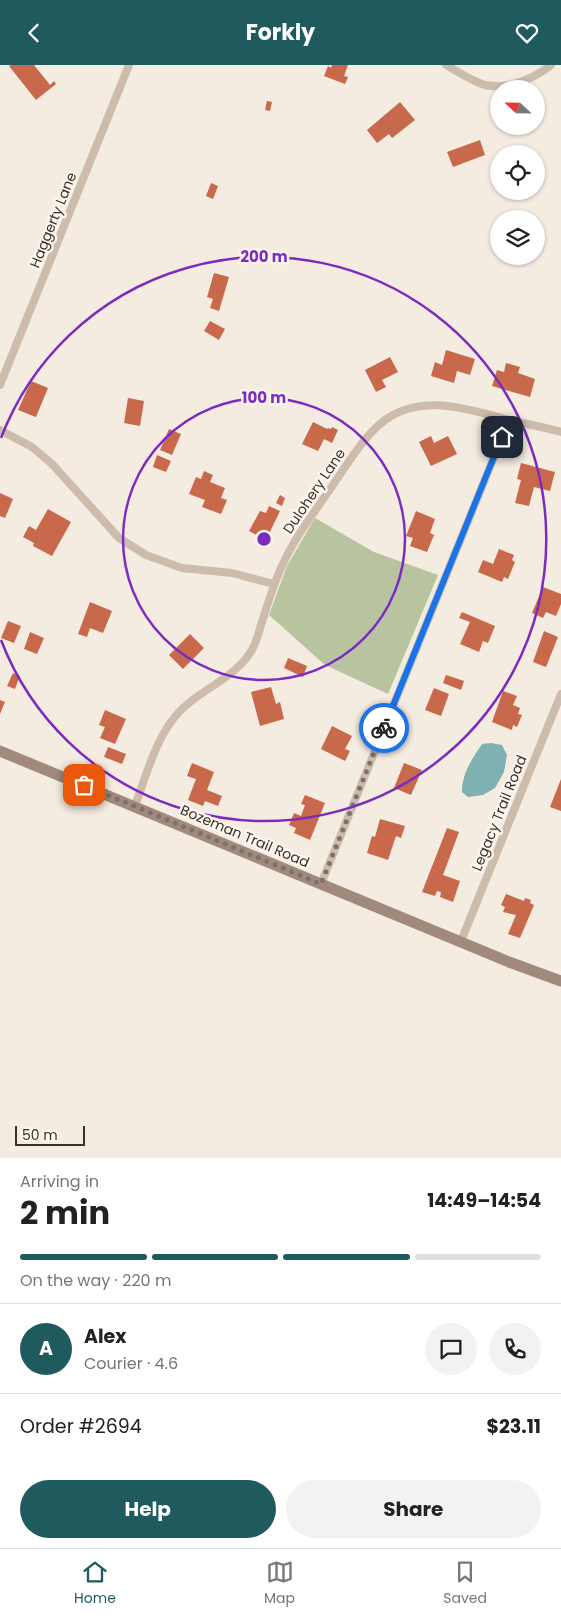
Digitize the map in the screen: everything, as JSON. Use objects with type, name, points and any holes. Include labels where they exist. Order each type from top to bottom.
[{"type":"street","name":"Haggerty Lane","points":[[0,385],[130,65]]},
{"type":"street","points":[[446,65],[476,81],[496,87],[508,86],[524,81],[551,65]]},
{"type":"street","name":"Dulohery Lane","points":[[134,806],[162,738],[179,711],[233,672],[251,653],[274,584],[287,553],[371,432],[385,420],[411,408],[436,405],[452,406],[561,432]]},
{"type":"street","points":[[321,884],[510,420]]},
{"type":"street","points":[[0,430],[32,447],[52,463],[119,538],[146,555],[182,568],[232,573],[274,584]]},
{"type":"street","name":"Legacy Trail Road","points":[[461,941],[561,694]]},
{"type":"street","name":"Bozeman Trail Road","points":[[0,751],[509,962],[561,981]]},
{"type":"green space","points":[[315,518],[374,552],[438,575],[388,694],[325,665],[269,615],[287,566]]},
{"type":"water","points":[[482,744],[502,745],[507,755],[504,772],[495,788],[483,795],[468,797],[462,792],[466,772]]},
{"type":"building","points":[[34,65],[50,85],[54,81],[56,84],[36,100],[9,66]]},
{"type":"building","points":[[332,65],[348,65],[344,76],[348,77],[345,84],[324,76],[328,66],[331,68]]},
{"type":"building","points":[[267,101],[272,102],[270,111],[265,110]]},
{"type":"building","points":[[400,102],[415,120],[392,138],[389,134],[377,143],[367,130]]},
{"type":"building","points":[[480,140],[485,155],[453,167],[447,152]]},
{"type":"building","points":[[211,183],[218,186],[213,199],[206,196]]},
{"type":"building","points":[[214,273],[229,277],[219,311],[210,308],[213,299],[207,297]]},
{"type":"building","points":[[210,321],[225,329],[219,340],[204,331]]},
{"type":"building","points":[[446,350],[475,359],[470,375],[457,371],[454,383],[431,376],[435,362],[442,365]]},
{"type":"building","points":[[390,357],[398,372],[382,380],[386,387],[376,392],[365,370]]},
{"type":"building","points":[[506,363],[520,367],[518,373],[535,379],[530,397],[492,386],[497,370],[504,372]]},
{"type":"building","points":[[31,381],[48,388],[36,417],[18,410]]},
{"type":"building","points":[[128,398],[144,401],[140,426],[124,423]]},
{"type":"building","points":[[313,422],[327,429],[332,427],[338,430],[332,443],[324,439],[318,451],[302,444]]},
{"type":"building","points":[[169,429],[181,434],[172,455],[160,450]]},
{"type":"building","points":[[431,436],[434,443],[448,436],[457,454],[431,466],[419,442]]},
{"type":"building","points":[[157,455],[171,461],[166,472],[153,467]]},
{"type":"building","points":[[521,463],[555,472],[550,491],[534,487],[529,506],[515,503],[521,480],[517,479]]},
{"type":"building","points":[[204,471],[213,475],[210,482],[225,488],[221,498],[227,500],[221,514],[202,507],[205,500],[189,494],[196,477],[201,479]]},
{"type":"building","points":[[0,493],[13,499],[5,518],[0,516]]},
{"type":"building","points":[[280,495],[285,498],[282,506],[276,503]]},
{"type":"building","points":[[269,506],[280,511],[266,540],[249,531],[260,511],[266,513]]},
{"type":"building","points":[[48,509],[71,522],[52,556],[33,546],[34,543],[23,537],[29,526],[36,530]]},
{"type":"building","points":[[416,511],[435,519],[430,533],[434,535],[427,552],[410,546],[413,538],[406,536]]},
{"type":"building","points":[[499,549],[514,555],[512,560],[515,562],[508,579],[504,577],[502,582],[478,572],[483,560],[493,564]]},
{"type":"building","points":[[543,587],[561,594],[561,604],[556,616],[546,612],[543,618],[532,613]]},
{"type":"building","points":[[90,602],[112,611],[103,633],[90,628],[87,637],[78,634]]},
{"type":"building","points":[[462,612],[495,626],[488,643],[483,641],[479,652],[460,644],[470,622],[459,618]]},
{"type":"building","points":[[8,621],[21,626],[14,643],[1,638]]},
{"type":"building","points":[[544,631],[558,637],[546,667],[533,662]]},
{"type":"building","points":[[30,632],[44,638],[37,654],[24,649]]},
{"type":"building","points":[[190,634],[204,648],[183,669],[169,655]]},
{"type":"building","points":[[288,658],[307,666],[303,677],[284,668]]},
{"type":"building","points":[[13,673],[20,676],[15,689],[7,686]]},
{"type":"building","points":[[446,675],[464,681],[461,690],[443,683]]},
{"type":"building","points":[[271,687],[276,704],[280,702],[284,719],[260,726],[251,692]]},
{"type":"building","points":[[434,688],[449,694],[441,716],[425,710]]},
{"type":"building","points":[[503,691],[517,696],[513,705],[520,708],[518,714],[522,715],[517,727],[513,725],[512,730],[492,722]]},
{"type":"building","points":[[0,700],[5,702],[0,714]]},
{"type":"building","points":[[105,710],[126,719],[115,744],[100,738],[105,727],[99,725]]},
{"type":"building","points":[[332,726],[352,736],[345,749],[350,751],[345,761],[321,749]]},
{"type":"building","points":[[108,747],[126,754],[122,764],[104,757]]},
{"type":"building","points":[[192,763],[214,772],[207,790],[222,796],[218,806],[205,801],[203,806],[188,800],[196,779],[187,776]]},
{"type":"building","points":[[404,763],[422,770],[411,795],[394,788]]},
{"type":"building","points":[[561,779],[561,811],[550,807]]},
{"type":"building","points":[[305,795],[325,803],[310,840],[294,833],[296,828],[289,825],[294,813],[301,816],[305,805],[301,804]]},
{"type":"building","points":[[380,819],[405,826],[401,838],[396,836],[388,860],[367,853],[372,836],[375,837]]},
{"type":"building","points":[[447,828],[459,832],[443,875],[460,881],[453,902],[440,897],[441,892],[437,891],[435,896],[422,892]]},
{"type":"building","points":[[506,894],[524,901],[525,898],[531,900],[530,903],[534,905],[520,938],[508,934],[516,915],[503,912],[505,907],[501,905]]},
{"type":"way so far","points":[[84,785],[321,884],[384,728]]},
{"type":"route","points":[[384,728],[502,437]]}]
